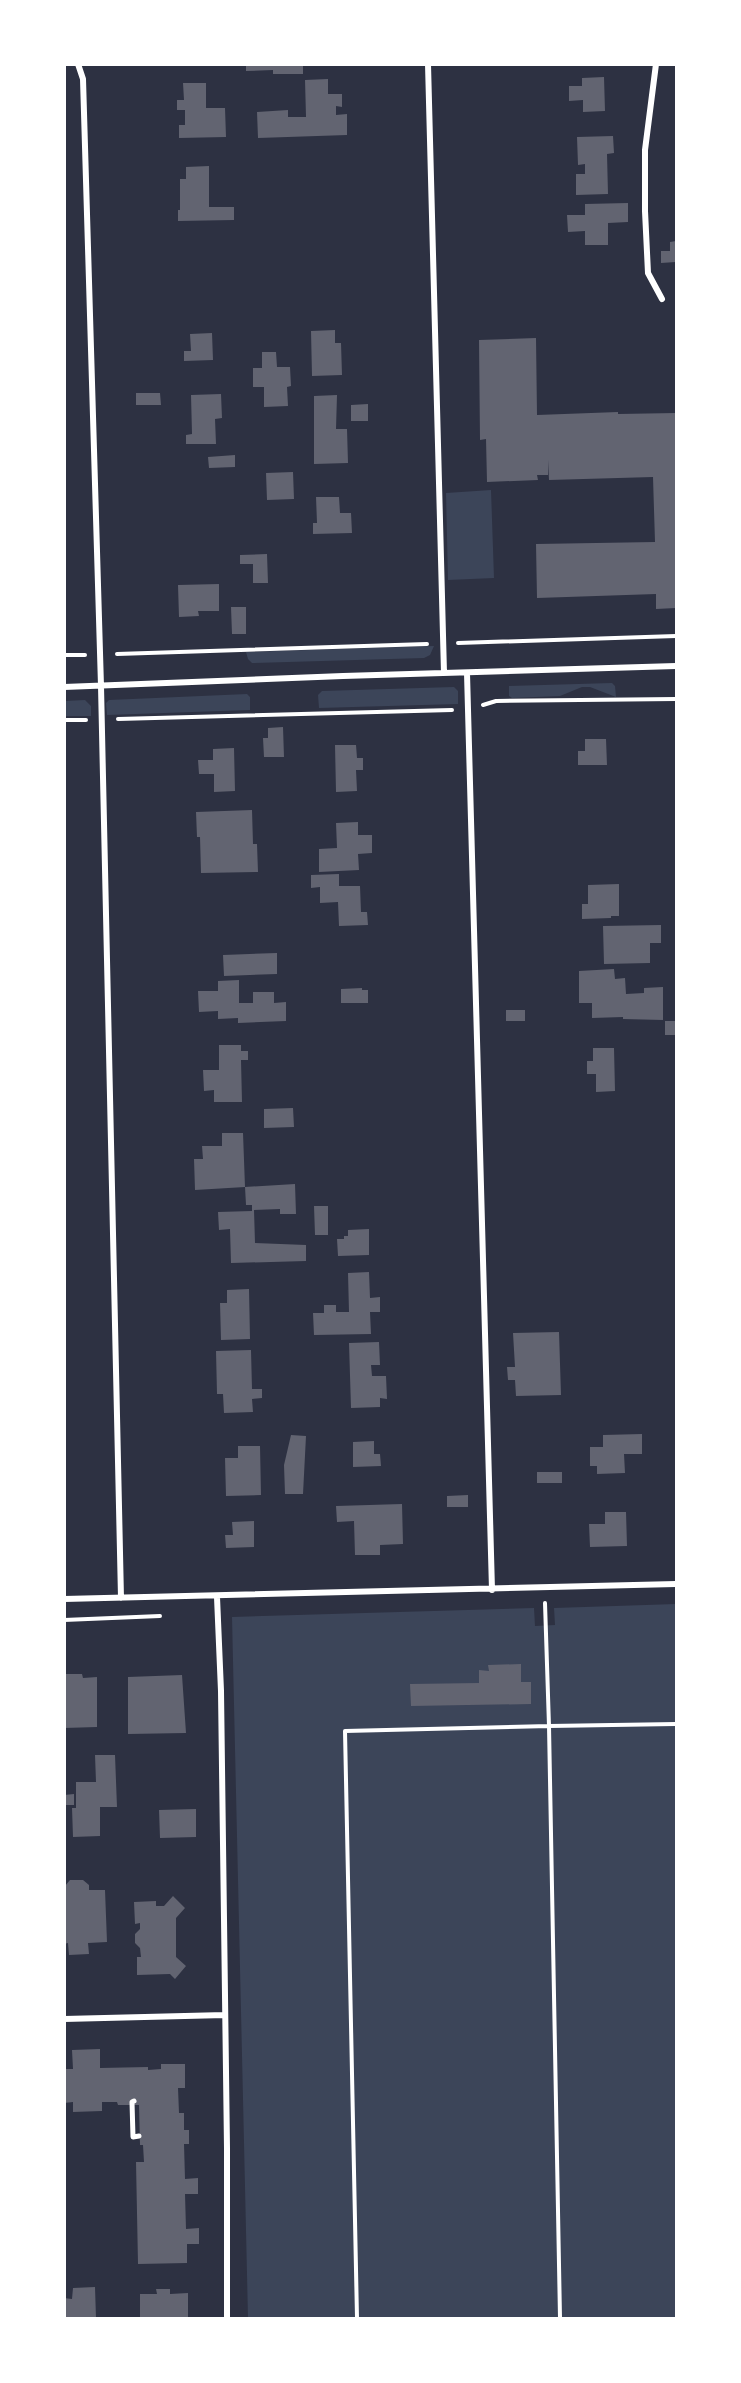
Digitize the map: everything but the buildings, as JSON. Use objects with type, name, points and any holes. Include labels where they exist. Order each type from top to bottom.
[{"type":"street","points":[[78,64],[83,79],[101,686],[121,1598]]},
{"type":"street","points":[[428,64],[444,674]]},
{"type":"street","points":[[656,64],[645,150],[645,211],[648,273],[662,299]]},
{"type":"street","points":[[64,687],[676,666]]},
{"type":"street","points":[[467,673],[492,1590]]},
{"type":"street","points":[[64,1599],[676,1584]]},
{"type":"street","points":[[217,1597],[221,1691],[227,2319]]},
{"type":"street","points":[[64,2019],[225,2015]]},
{"type":"street","points":[[134,2101],[132,2102],[133,2137],[139,2136]]},
{"type":"path","points":[[64,655],[676,636]]},
{"type":"path","points":[[64,720],[468,709],[496,701],[676,699]]},
{"type":"path","points":[[544,1588],[549,1726],[560,2319]]},
{"type":"path","points":[[357,2319],[345,1731],[676,1724]]},
{"type":"shaded area","points":[[491,490],[494,578],[448,580],[446,493]]},
{"type":"shaded area","points":[[434,646],[430,655],[424,658],[252,663],[246,652]]},
{"type":"shaded area","points":[[612,683],[615,686],[616,697],[590,687],[582,687],[560,696],[512,698],[509,696],[509,686]]},
{"type":"shaded area","points":[[454,687],[458,691],[458,704],[319,708],[318,695],[322,691]]},
{"type":"shaded area","points":[[247,694],[250,697],[250,710],[107,715],[106,703],[109,700]]},
{"type":"shaded area","points":[[85,700],[91,706],[91,716],[65,716],[65,701]]},
{"type":"shaded area","points":[[676,1604],[676,2318],[248,2318],[232,1617],[534,1608],[535,1626],[555,1625],[554,1608]]}]
